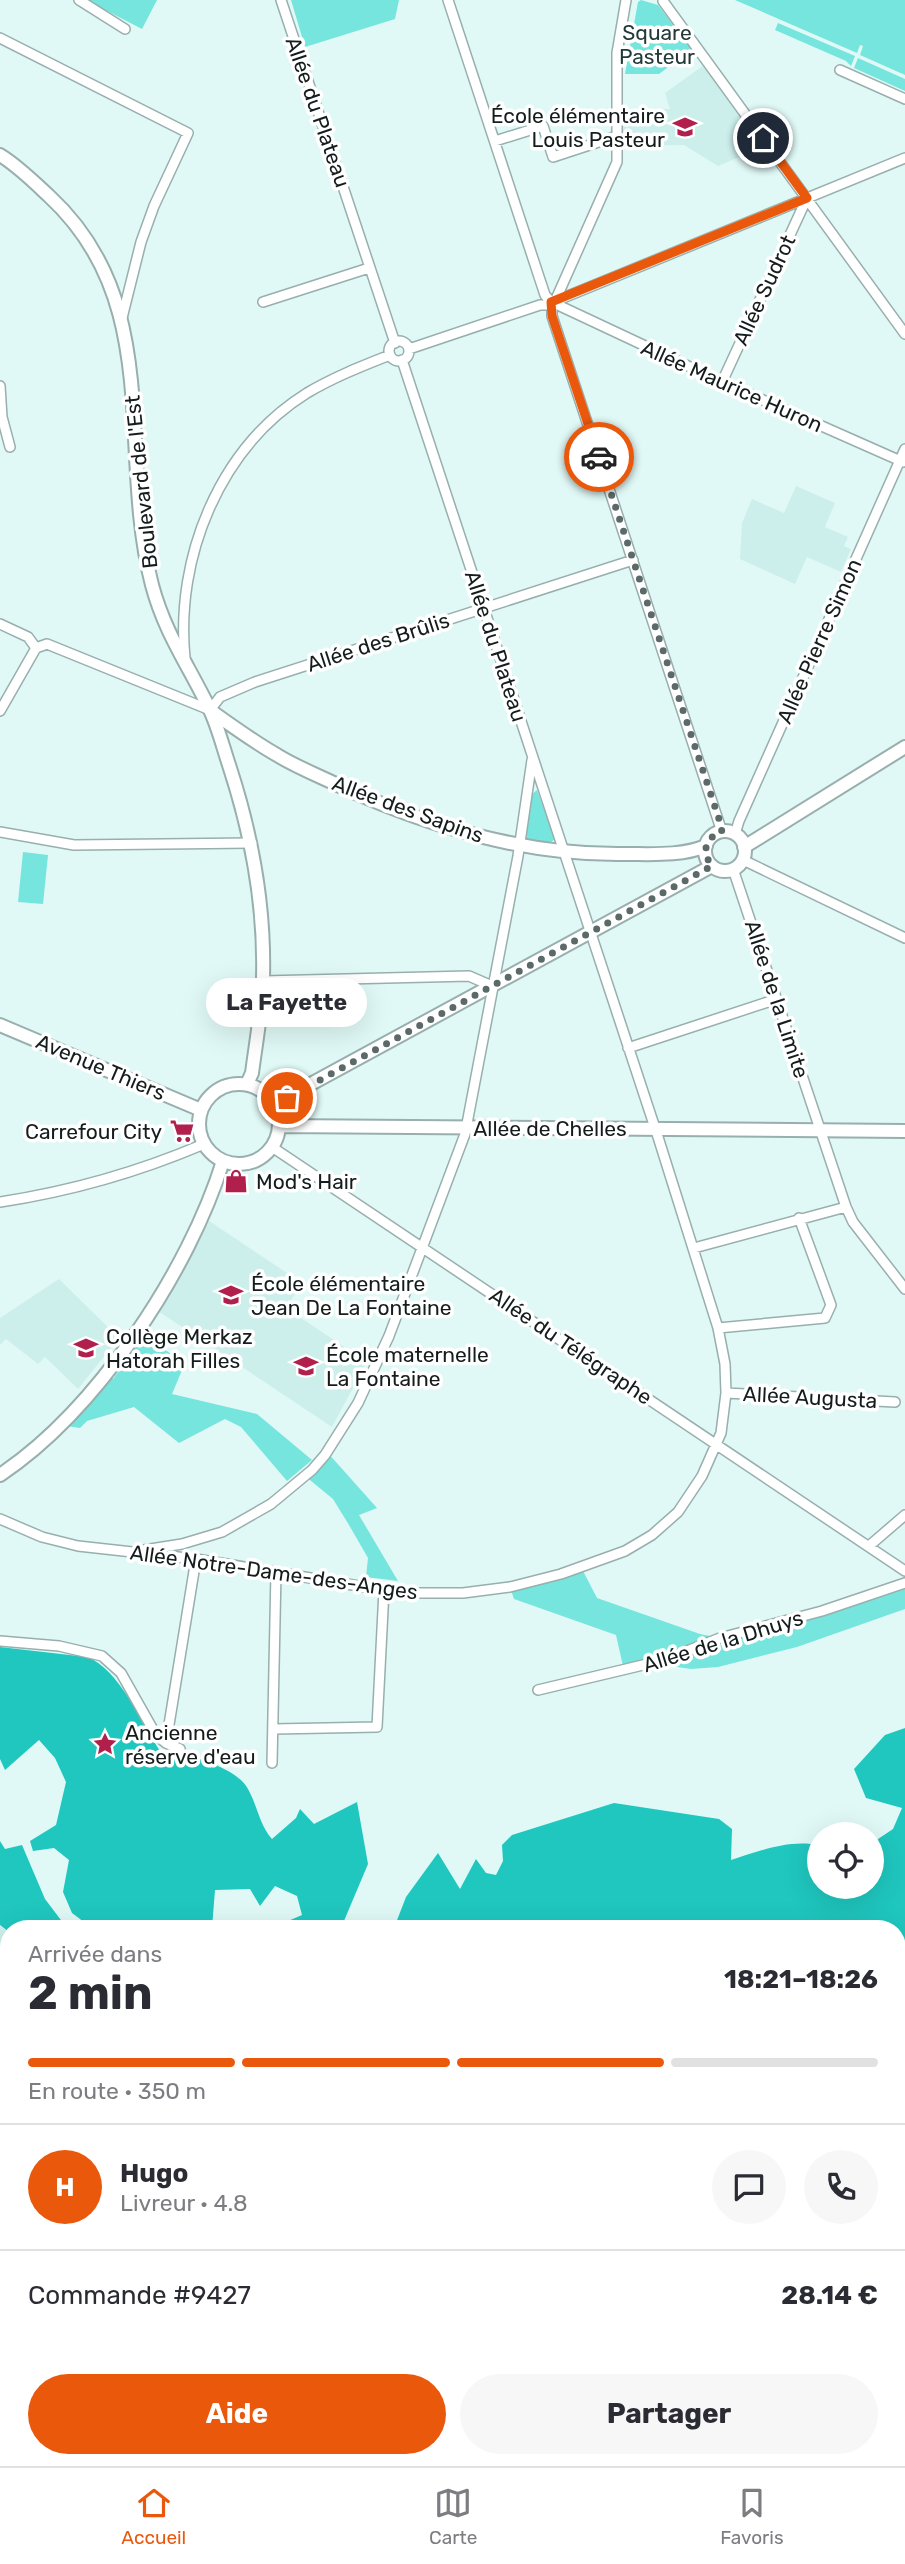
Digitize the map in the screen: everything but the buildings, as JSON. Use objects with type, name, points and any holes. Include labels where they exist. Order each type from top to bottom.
[{"type":"main road","name":"Boulevard de l'Est","points":[[0,155],[66,212],[103,266],[122,318],[134,410],[142,530],[147,563],[162,617],[210,710],[252,843],[260,901],[263,981],[252,1073],[247,1084]]},
{"type":"main road","name":"Allée des Sapins","points":[[210,710],[277,756],[314,774],[407,814],[479,837],[563,852],[657,853],[694,851],[706,846]]},
{"type":"main road","points":[[226,755],[230,740],[247,736]]},
{"type":"main road","points":[[740,859],[735,834],[722,832],[712,837],[706,846],[706,857],[712,866],[722,871],[740,859],[905,747]]},
{"type":"main road","points":[[274,1104],[712,866]]},
{"type":"main road","name":"Avenue Thiers","points":[[0,1026],[201,1110]]},
{"type":"main road","points":[[230,1084],[247,1084],[261,1090],[274,1104],[279,1126],[272,1147],[263,1156],[240,1164],[223,1161],[212,1154],[204,1144],[200,1133],[201,1110],[212,1093],[220,1088],[230,1084]]},
{"type":"main road","name":"Allée de Chelles","points":[[279,1126],[905,1131]]},
{"type":"main road","points":[[0,1475],[68,1416],[108,1371],[148,1316],[208,1206],[223,1161]]},
{"type":"street","points":[[79,0],[125,29]]},
{"type":"street","name":"Allée du Plateau","points":[[281,0],[395,342]]},
{"type":"street","points":[[449,0],[541,284],[545,295],[555,303]]},
{"type":"street","points":[[626,0],[617,53],[617,162],[555,303],[552,316],[722,832]]},
{"type":"street","points":[[663,1],[905,334]]},
{"type":"street","points":[[0,38],[188,134],[141,242],[122,318]]},
{"type":"street","points":[[840,70],[905,99]]},
{"type":"street","points":[[495,141],[543,126],[553,156],[617,136]]},
{"type":"street","points":[[409,349],[540,305],[555,303],[905,158]]},
{"type":"street","name":"Allée Sudrot","points":[[722,382],[807,198]]},
{"type":"street","points":[[263,302],[369,268]]},
{"type":"street","name":"Allée Maurice Huron","points":[[555,303],[722,382],[902,462]]},
{"type":"street","points":[[395,342],[404,342],[409,349],[407,357],[402,360],[394,359],[390,355],[390,349],[395,342]]},
{"type":"street","points":[[186,667],[183,615],[186,581],[207,512],[224,480],[264,430],[305,395],[335,378],[390,355]]},
{"type":"street","name":"Allée du Plateau","points":[[402,360],[590,932]]},
{"type":"street","points":[[0,386],[1,417],[10,447]]},
{"type":"street","name":"Allée Pierre Simon","points":[[735,834],[902,462],[905,449]]},
{"type":"street","name":"Allée des Brûlis","points":[[210,710],[220,696],[255,682],[633,559]]},
{"type":"street","points":[[0,624],[24,634],[36,648]]},
{"type":"street","points":[[0,710],[36,648],[47,644],[210,710]]},
{"type":"street","points":[[132,1553],[182,1544],[222,1532],[271,1504],[312,1470],[325,1455],[360,1398],[389,1336],[467,1127],[520,845],[526,792],[532,771],[532,754]]},
{"type":"street","points":[[526,792],[534,787],[545,793]]},
{"type":"street","points":[[0,832],[74,845],[252,843]]},
{"type":"street","points":[[740,859],[905,939]]},
{"type":"street","name":"Allée de la Limite","points":[[740,859],[777,999],[846,1207],[853,1222],[905,1289]]},
{"type":"street","name":"Allée Notre-Dame-des-Anges","points":[[0,1519],[42,1536],[78,1546],[196,1559],[401,1593],[463,1593],[510,1587],[561,1574],[625,1551],[652,1535],[678,1512],[702,1476],[721,1433],[726,1393],[725,1364],[718,1328],[694,1248],[590,932]]},
{"type":"street","points":[[263,981],[469,976],[492,986]]},
{"type":"street","points":[[628,1048],[777,999]]},
{"type":"street","points":[[0,1202],[83,1187],[146,1168],[204,1144]]},
{"type":"street","name":"Allée du Télégraphe","points":[[272,1147],[905,1571]]},
{"type":"street","points":[[694,1248],[846,1207]]},
{"type":"street","points":[[718,1328],[825,1318],[831,1305],[799,1219]]},
{"type":"street","name":"Allée Augusta","points":[[726,1393],[895,1402]]},
{"type":"street","points":[[869,1546],[905,1515]]},
{"type":"street","points":[[166,1743],[196,1559]]},
{"type":"street","points":[[272,1763],[276,1572]]},
{"type":"street","name":"Allée de la Dhuys","points":[[538,1690],[664,1660],[720,1638],[822,1611],[905,1583]]},
{"type":"street","points":[[274,1729],[377,1727],[384,1590]]},
{"type":"street","points":[[0,1641],[59,1646],[102,1656],[121,1673],[156,1735],[180,1749]]},
{"type":"shaded area","name":"École élémentaire Louis Pasteur","points":[[704,65],[763,147],[718,166],[684,145],[621,146],[621,109],[670,109],[665,93]]},
{"type":"shaded area","points":[[796,486],[835,503],[825,527],[848,537],[844,546],[851,549],[841,572],[807,557],[795,584],[740,559],[742,523],[752,499],[784,513]]},
{"type":"shaded area","points":[[209,1221],[302,1283],[286,1308],[367,1362],[332,1427],[158,1311],[188,1263]]},
{"type":"shaded area","points":[[59,1279],[119,1338],[78,1389],[45,1357],[38,1364],[6,1339],[0,1345],[0,1318]]},
{"type":"shaded area","points":[[0,1647],[87,1657],[99,1663],[119,1685],[160,1751],[164,1754],[171,1749],[235,1775],[248,1789],[272,1839],[296,1818],[300,1809],[314,1824],[357,1802],[368,1864],[344,1920],[290,1920],[302,1915],[297,1896],[275,1886],[260,1906],[250,1889],[215,1890],[213,1920],[81,1920],[72,1913],[63,1892],[69,1860],[54,1848],[33,1851],[30,1841],[56,1825],[66,1782],[55,1758],[39,1740],[5,1770],[0,1759]]},
{"type":"shaded area","points":[[905,1728],[905,1920],[397,1920],[406,1897],[438,1853],[460,1889],[476,1859],[486,1873],[496,1875],[503,1861],[502,1845],[512,1835],[614,1803],[719,1819],[732,1829],[731,1860],[785,1845],[807,1844],[807,1899],[884,1899],[884,1835],[893,1829],[902,1808],[866,1798],[854,1769],[885,1735]]},
{"type":"shaded area","points":[[0,1841],[5,1849],[22,1845],[45,1899],[61,1920],[0,1920]]},
{"type":"green space","points":[[86,0],[157,0],[142,29]]},
{"type":"green space","points":[[291,0],[399,0],[395,19],[305,47]]},
{"type":"green space","name":"Square Pasteur","points":[[641,0],[658,5],[692,49],[659,74],[625,74],[638,2]]},
{"type":"green space","points":[[735,0],[905,0],[905,75],[860,55],[863,46],[860,45],[857,53]]},
{"type":"green space","points":[[778,23],[855,56],[851,66],[846,61],[775,30]]},
{"type":"green space","points":[[858,58],[905,79],[905,91],[854,68]]},
{"type":"green space","points":[[537,790],[554,836],[554,840],[548,844],[528,841],[525,836],[531,795]]},
{"type":"green space","points":[[23,852],[48,855],[43,904],[18,902]]},
{"type":"green space","points":[[144,1336],[185,1363],[172,1394],[257,1414],[312,1460],[287,1481],[241,1427],[225,1419],[179,1443],[134,1407],[87,1421],[80,1428],[60,1425],[108,1371],[113,1379]]},
{"type":"green space","points":[[327,1452],[377,1508],[359,1515],[398,1581],[366,1577],[368,1558],[349,1525],[333,1499],[305,1476]]},
{"type":"green space","points":[[581,1567],[597,1598],[700,1634],[720,1638],[905,1583],[905,1609],[797,1647],[718,1667],[691,1669],[664,1665],[623,1666],[616,1635],[514,1599],[510,1587]]},
{"type":"way so far","points":[[287,1098],[712,866],[706,857],[706,846],[712,837],[722,832],[720,822],[599,457]]},
{"type":"place","name":"École élémentaire Louis Pasteur","points":[[685,127]]},
{"type":"place","name":"La Fayette","points":[[287,1098]]},
{"type":"place","name":"Carrefour City","points":[[182,1131]]},
{"type":"place","name":"Mod's Hair","points":[[236,1181]]},
{"type":"place","name":"École élémentaire Jean De La Fontaine","points":[[231,1295]]},
{"type":"place","name":"Collège Merkaz Hatorah Filles","points":[[86,1348]]},
{"type":"place","name":"École maternelle La Fontaine","points":[[306,1366]]},
{"type":"place","name":"Ancienne réserve d'eau","points":[[105,1744]]},
{"type":"route","points":[[599,457],[552,316],[551,302],[807,198],[763,138]]}]
